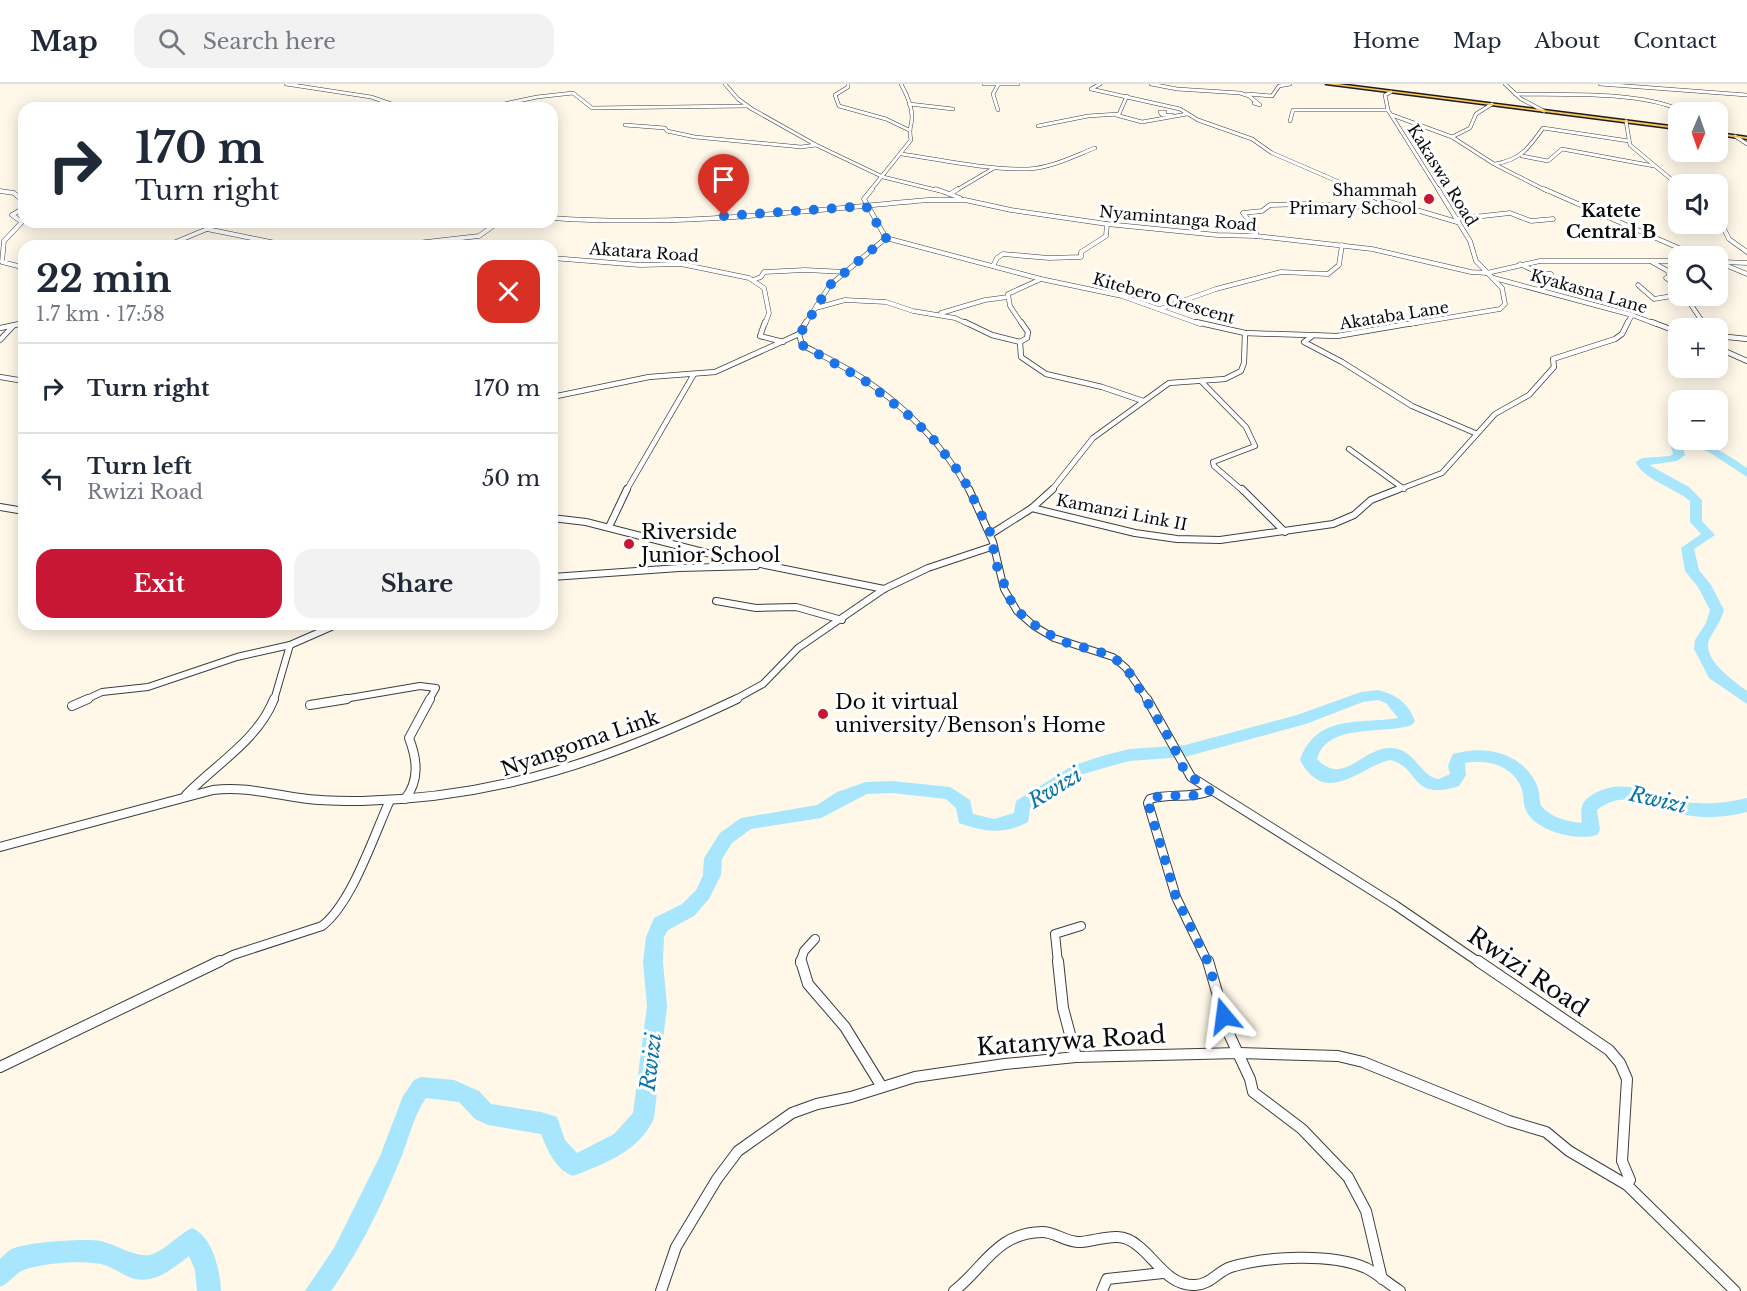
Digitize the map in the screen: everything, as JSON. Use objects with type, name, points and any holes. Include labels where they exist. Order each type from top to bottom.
[{"type":"main road","points":[[1328,84],[1368,86],[1391,92],[1668,126]]},
{"type":"main road","points":[[1728,135],[1747,138]]},
{"type":"street","points":[[286,84],[377,98],[387,102]]},
{"type":"street","points":[[307,87],[316,84]]},
{"type":"street","points":[[725,84],[747,106],[816,145],[883,177],[965,200]]},
{"type":"street","points":[[848,84],[848,87],[835,95],[839,106],[886,119],[909,130]]},
{"type":"street","points":[[901,84],[907,95],[912,118],[909,130],[911,140],[864,199],[886,238],[830,285],[800,334],[799,340],[802,345],[864,380],[913,419],[933,439],[962,476],[991,534],[994,546]]},
{"type":"street","points":[[984,84],[1018,84]]},
{"type":"street","points":[[1100,84],[1091,89],[1180,109],[1186,114],[1252,140],[1272,153],[1376,198],[1411,209],[1456,220],[1510,213],[1531,221],[1553,219]]},
{"type":"street","points":[[1151,84],[1175,89],[1272,96],[1279,86],[1290,84]]},
{"type":"street","points":[[1504,84],[1515,94],[1544,111]]},
{"type":"street","points":[[1600,84],[1747,95]]},
{"type":"street","points":[[1670,84],[1674,89],[1673,97]]},
{"type":"street","points":[[998,85],[993,94],[998,110]]},
{"type":"street","name":"Kakaswa Road","points":[[1391,92],[1385,95],[1388,110],[1470,241],[1476,261],[1487,273]]},
{"type":"street","points":[[514,102],[573,93],[586,106],[592,108],[747,106]]},
{"type":"street","points":[[1242,93],[1260,105],[1254,103]]},
{"type":"street","points":[[1515,94],[1615,98],[1668,104]]},
{"type":"street","points":[[1038,126],[1088,116],[1120,114],[1127,96]]},
{"type":"street","points":[[909,104],[953,109]]},
{"type":"street","points":[[1452,137],[1470,128],[1476,114],[1492,104]]},
{"type":"street","points":[[1290,121],[1293,110],[1388,110]]},
{"type":"street","points":[[1165,112],[1160,112],[1168,116],[1186,114]]},
{"type":"street","points":[[1116,115],[1127,122],[1136,122],[1162,121],[1186,114]]},
{"type":"street","points":[[1392,115],[1452,137],[1494,164],[1518,174],[1545,190],[1675,246]]},
{"type":"street","points":[[1626,121],[1629,141],[1636,151],[1668,177]]},
{"type":"street","points":[[625,125],[665,128],[667,131],[694,137],[801,147],[816,145]]},
{"type":"street","points":[[1494,164],[1513,162],[1522,156],[1543,128],[1629,141]]},
{"type":"street","points":[[1735,136],[1747,144]]},
{"type":"street","points":[[902,154],[995,167],[1037,168],[1095,148]]},
{"type":"street","points":[[1522,156],[1548,161],[1562,149],[1654,166]]},
{"type":"street","points":[[950,194],[995,167]]},
{"type":"street","points":[[1515,168],[1518,174]]},
{"type":"street","points":[[0,191],[14,193],[18,196]]},
{"type":"street","name":"Nyamintanga Road","points":[[558,219],[663,220],[928,200],[965,200],[1011,210],[1107,224],[1342,245],[1487,273]]},
{"type":"street","points":[[1256,236],[1256,228],[1243,213],[1262,211],[1270,205],[1308,204],[1411,209]]},
{"type":"street","points":[[993,266],[997,258],[1003,254],[1049,258],[1081,257],[1081,252],[1106,236],[1107,224]]},
{"type":"street","points":[[18,226],[4,241],[2,262],[18,266]]},
{"type":"street","points":[[446,240],[482,235],[491,228]]},
{"type":"street","points":[[180,240],[207,229],[261,240]]},
{"type":"street","points":[[1727,234],[1730,239],[1747,252]]},
{"type":"street","name":"Kitebero Crescent","points":[[886,238],[1041,279],[1122,296],[1203,325],[1245,333]]},
{"type":"street","points":[[1160,309],[1216,289],[1281,272],[1328,274],[1340,266],[1342,245]]},
{"type":"street","name":"Akatara Road","points":[[558,258],[640,265],[681,264],[753,280]]},
{"type":"street","points":[[1487,273],[1540,261],[1668,261]]},
{"type":"street","points":[[1650,261],[1668,271]]},
{"type":"street","points":[[1728,262],[1747,263]]},
{"type":"street","points":[[1520,264],[1577,291]]},
{"type":"street","points":[[1728,266],[1747,274]]},
{"type":"street","points":[[753,280],[761,277],[764,272],[805,270],[846,272]]},
{"type":"street","name":"Akataba Lane","points":[[1245,333],[1311,337],[1337,336],[1500,309],[1505,304],[1502,288],[1487,273]]},
{"type":"street","points":[[1539,273],[1551,274]]},
{"type":"street","name":"Kyakasna Lane","points":[[1492,278],[1668,328]]},
{"type":"street","points":[[816,308],[845,300],[874,301],[967,322],[992,335],[1020,342],[1027,338],[1028,332],[1016,316],[1008,297],[1010,291],[1041,279]]},
{"type":"street","points":[[753,280],[764,288],[769,313],[760,336],[783,342]]},
{"type":"street","points":[[1638,285],[1654,299],[1668,297]]},
{"type":"street","points":[[930,315],[985,300],[1008,297]]},
{"type":"street","name":"Kamanzi Link II","points":[[1032,508],[1097,524],[1172,538],[1222,539],[1340,523],[1363,509],[1371,500],[1442,473],[1475,433],[1495,414],[1530,395],[1554,367],[1553,359],[1615,339],[1631,317]]},
{"type":"street","points":[[0,328],[18,325]]},
{"type":"street","points":[[0,340],[13,326]]},
{"type":"street","points":[[991,534],[1032,508],[1061,480],[1093,438],[1169,383],[1233,377],[1241,371],[1244,363],[1245,333]]},
{"type":"street","points":[[558,396],[649,377],[694,374],[728,368],[800,334]]},
{"type":"street","points":[[1311,337],[1304,342],[1342,362],[1374,384],[1412,406],[1475,433]]},
{"type":"street","points":[[1728,337],[1747,339]]},
{"type":"street","points":[[1020,342],[1021,357],[1046,374],[1102,387],[1143,401]]},
{"type":"street","points":[[1728,352],[1746,360]]},
{"type":"street","points":[[609,527],[633,479],[694,374]]},
{"type":"street","points":[[0,377],[18,380]]},
{"type":"street","points":[[1201,381],[1246,427],[1255,446],[1216,460],[1213,462],[1214,466],[1227,475],[1285,532]]},
{"type":"street","points":[[1349,449],[1404,489]]},
{"type":"street","points":[[0,507],[18,509]]},
{"type":"street","points":[[558,519],[609,527],[684,548],[776,565],[884,590]]},
{"type":"street","name":"Nyangoma Link","points":[[0,847],[111,819],[186,795],[228,788],[326,801],[390,800],[497,789],[541,778],[623,750],[749,693],[768,678],[790,654],[884,590],[928,568],[994,546]]},
{"type":"street","name":"Rwizi Road","points":[[994,546],[1003,584],[1013,606],[1028,621],[1060,641],[1107,654],[1121,663],[1131,675],[1191,777],[1395,905],[1610,1050],[1620,1063],[1627,1079],[1622,1155],[1630,1180],[1628,1185]]},
{"type":"street","points":[[558,577],[776,565]]},
{"type":"street","points":[[716,601],[756,608],[796,607],[842,620]]},
{"type":"street","points":[[72,706],[102,692],[148,687],[237,657],[290,645],[324,630]]},
{"type":"street","points":[[186,795],[199,781],[243,746],[259,727],[277,695],[283,660],[290,645]]},
{"type":"street","points":[[310,705],[420,686],[436,688],[410,738],[416,778],[413,791],[405,799]]},
{"type":"street","points":[[1210,791],[1202,795],[1158,795],[1150,799],[1148,803],[1176,897],[1208,962],[1229,1034],[1250,1079],[1252,1092],[1308,1132],[1351,1182],[1366,1210],[1386,1285]]},
{"type":"street","points":[[0,1068],[233,955],[322,926],[331,919],[344,901],[390,800]]},
{"type":"street","points":[[1076,1058],[1063,1008],[1055,934],[1081,926]]},
{"type":"street","points":[[815,939],[800,961],[802,972],[812,988],[844,1025],[882,1087]]},
{"type":"street","name":"Katanywa Road","points":[[661,1291],[676,1247],[717,1179],[738,1151],[792,1113],[915,1077],[1005,1064],[1076,1058],[1239,1053],[1338,1056],[1363,1062],[1509,1120],[1546,1132],[1569,1151],[1628,1185]]},
{"type":"street","points":[[1628,1185],[1734,1290]]},
{"type":"street","points":[[954,1291],[967,1283],[993,1250],[1030,1234],[1048,1232],[1070,1243],[1120,1235],[1129,1238],[1163,1273],[1192,1285],[1204,1284],[1226,1269],[1260,1260],[1290,1257],[1324,1258],[1365,1268],[1386,1285],[1400,1291]]},
{"type":"street","points":[[1102,1291],[1107,1278],[1163,1273]]},
{"type":"waterway","name":"Rwizi","points":[[1678,450],[1679,455],[1673,459],[1642,462],[1644,468],[1685,490],[1696,500],[1696,522],[1709,535],[1687,548],[1692,571],[1704,585],[1717,610],[1713,624],[1702,640],[1701,649],[1714,674],[1747,699]]},
{"type":"waterway","name":"Rwizi","points":[[1713,450],[1747,473]]},
{"type":"waterway","name":"Rwizi","points":[[317,1291],[342,1256],[389,1161],[410,1103],[421,1087],[460,1092],[472,1098],[485,1113],[549,1125],[557,1147],[573,1165],[622,1142],[643,1118],[657,1006],[653,962],[655,937],[661,924],[688,910],[703,894],[712,875],[713,858],[726,838],[747,823],[821,811],[843,797],[866,788],[892,787],[950,793],[964,805],[965,818],[994,826],[1007,824],[1022,817],[1022,806],[1078,770],[1129,755],[1185,751],[1301,720],[1361,697],[1378,695],[1391,699],[1404,712],[1407,721],[1391,725],[1350,727],[1319,741],[1312,748],[1308,760],[1319,772],[1329,776],[1340,776],[1380,756],[1390,754],[1404,758],[1423,779],[1439,785],[1453,782],[1458,775],[1456,766],[1459,758],[1488,755],[1498,758],[1522,775],[1529,787],[1534,810],[1540,816],[1556,825],[1583,830],[1591,830],[1588,807],[1600,798],[1621,792],[1643,795],[1678,807],[1695,810],[1721,810],[1747,805]]},
{"type":"waterway","name":"Rwizi","points":[[0,1275],[18,1258],[66,1252],[98,1252],[123,1259],[135,1267],[156,1266],[192,1240],[205,1264],[209,1291]]},
{"type":"place","name":"Shammah Primary School","points":[[1429,199]]},
{"type":"place","name":"Riverside Junior School","points":[[629,544]]},
{"type":"place","name":"Do it virtual university/Benson's Home","points":[[823,714]]},
{"type":"district","name":"Katete Central B","points":[[1611,221]]},
{"type":"route","points":[[724,216],[866,206],[886,238],[830,285],[800,334],[799,340],[802,345],[864,380],[913,419],[933,439],[962,476],[991,534],[996,564],[1013,606],[1028,621],[1060,641],[1107,654],[1121,663],[1131,675],[1172,743],[1185,772],[1210,791],[1202,795],[1158,795],[1150,799],[1148,803],[1176,897],[1208,962],[1224,1016]]}]
